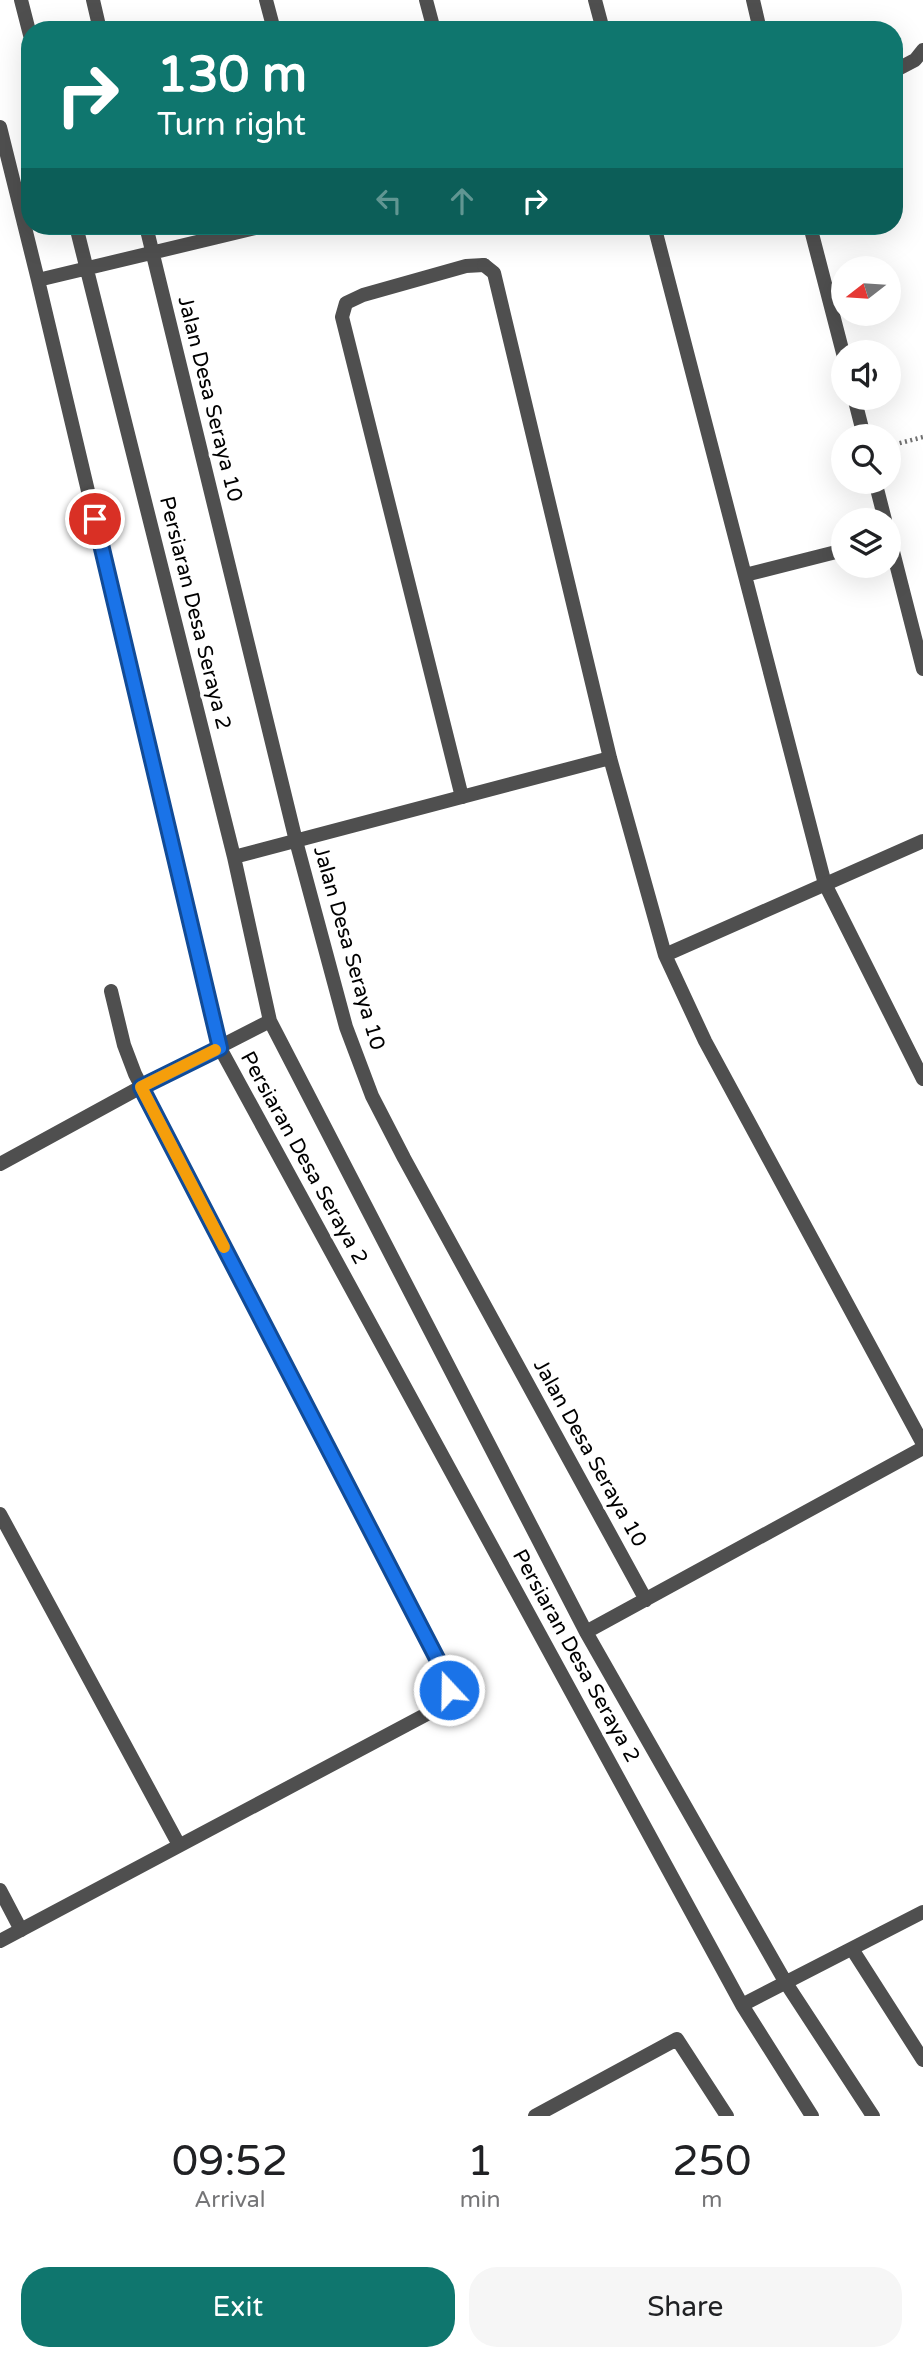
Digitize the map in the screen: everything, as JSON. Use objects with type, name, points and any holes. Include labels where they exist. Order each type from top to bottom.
[{"type":"street","points":[[21,0],[26,21]]},
{"type":"street","points":[[93,0],[98,21]]},
{"type":"street","points":[[266,0],[272,21]]},
{"type":"street","points":[[426,0],[432,21]]},
{"type":"street","points":[[595,0],[601,21]]},
{"type":"street","points":[[753,0],[758,21]]},
{"type":"street","points":[[903,66],[915,60],[923,50]]},
{"type":"street","name":"Persiaran Desa Seraya 2","points":[[0,127],[21,212]]},
{"type":"street","name":"Persiaran Desa Seraya 2","points":[[27,235],[220,1048],[742,2005],[812,2116]]},
{"type":"street","name":"Persiaran Desa Seraya 2","points":[[78,235],[234,857],[270,1021],[586,1632],[786,1983],[873,2116]]},
{"type":"street","name":"Jalan Desa Seraya 10","points":[[148,235],[296,841],[346,1027],[372,1096],[646,1600]]},
{"type":"street","points":[[38,280],[227,235]]},
{"type":"street","points":[[657,235],[825,884],[923,1079]]},
{"type":"street","points":[[812,235],[840,340]]},
{"type":"street","points":[[462,797],[342,317],[346,303],[363,295],[466,266],[484,265],[494,273],[610,758],[665,955],[705,1041],[923,1446],[586,1632]]},
{"type":"street","points":[[745,575],[831,553]]},
{"type":"street","points":[[899,578],[923,669]]},
{"type":"street","points":[[234,857],[610,758]]},
{"type":"street","points":[[665,955],[923,841]]},
{"type":"street","points":[[0,1941],[442,1706],[449,1690],[444,1672],[141,1087],[124,1045],[111,991]]},
{"type":"street","points":[[0,1164],[270,1021]]},
{"type":"street","points":[[0,1514],[179,1845]]},
{"type":"street","points":[[0,1890],[21,1930]]},
{"type":"street","points":[[742,2005],[923,1912]]},
{"type":"street","points":[[852,1949],[923,2060]]},
{"type":"street","points":[[535,2116],[677,2039],[727,2116]]},
{"type":"path","points":[[901,443],[923,437]]},
{"type":"slow traffic","points":[[215,1050],[141,1087],[224,1247]]},
{"type":"route","points":[[95,519],[220,1048],[141,1087],[444,1672],[449,1690]]}]
